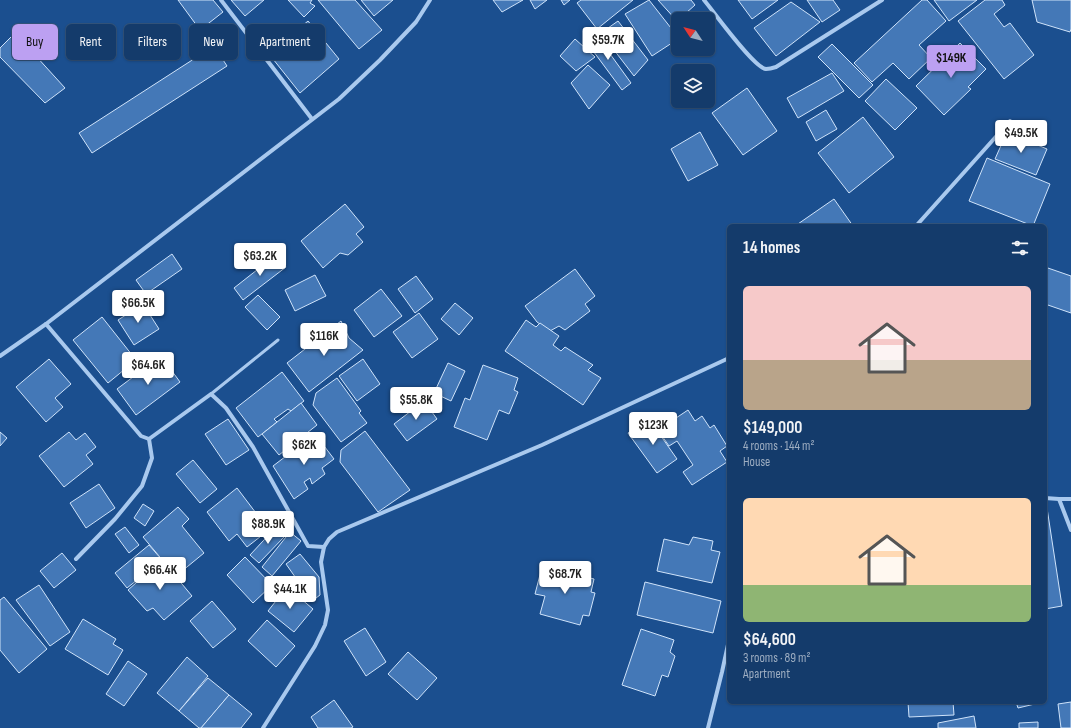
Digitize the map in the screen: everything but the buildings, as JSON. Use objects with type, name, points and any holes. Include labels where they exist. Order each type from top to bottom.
[{"type":"street","points":[[221,0],[312,119]]},
{"type":"street","points":[[0,356],[46,324],[339,99],[380,60],[416,22],[430,0]]},
{"type":"street","points":[[704,0],[758,66],[766,69],[776,67],[882,0]]},
{"type":"street","points":[[918,224],[1010,121]]},
{"type":"street","points":[[46,324],[141,436],[149,440]]},
{"type":"street","points":[[263,728],[315,646],[325,625],[328,610],[321,562],[324,547],[329,539],[337,532],[542,445],[727,359]]},
{"type":"street","points":[[149,440],[211,394],[226,408],[253,447],[308,546],[324,547]]},
{"type":"street","points":[[76,559],[115,519],[142,486],[152,458],[149,440]]},
{"type":"street","points":[[1047,498],[1059,500],[1071,499]]},
{"type":"street","points":[[1059,500],[1071,530]]},
{"type":"street","points":[[708,728],[727,648]]},
{"type":"lane","points":[[211,394],[278,340]]}]
